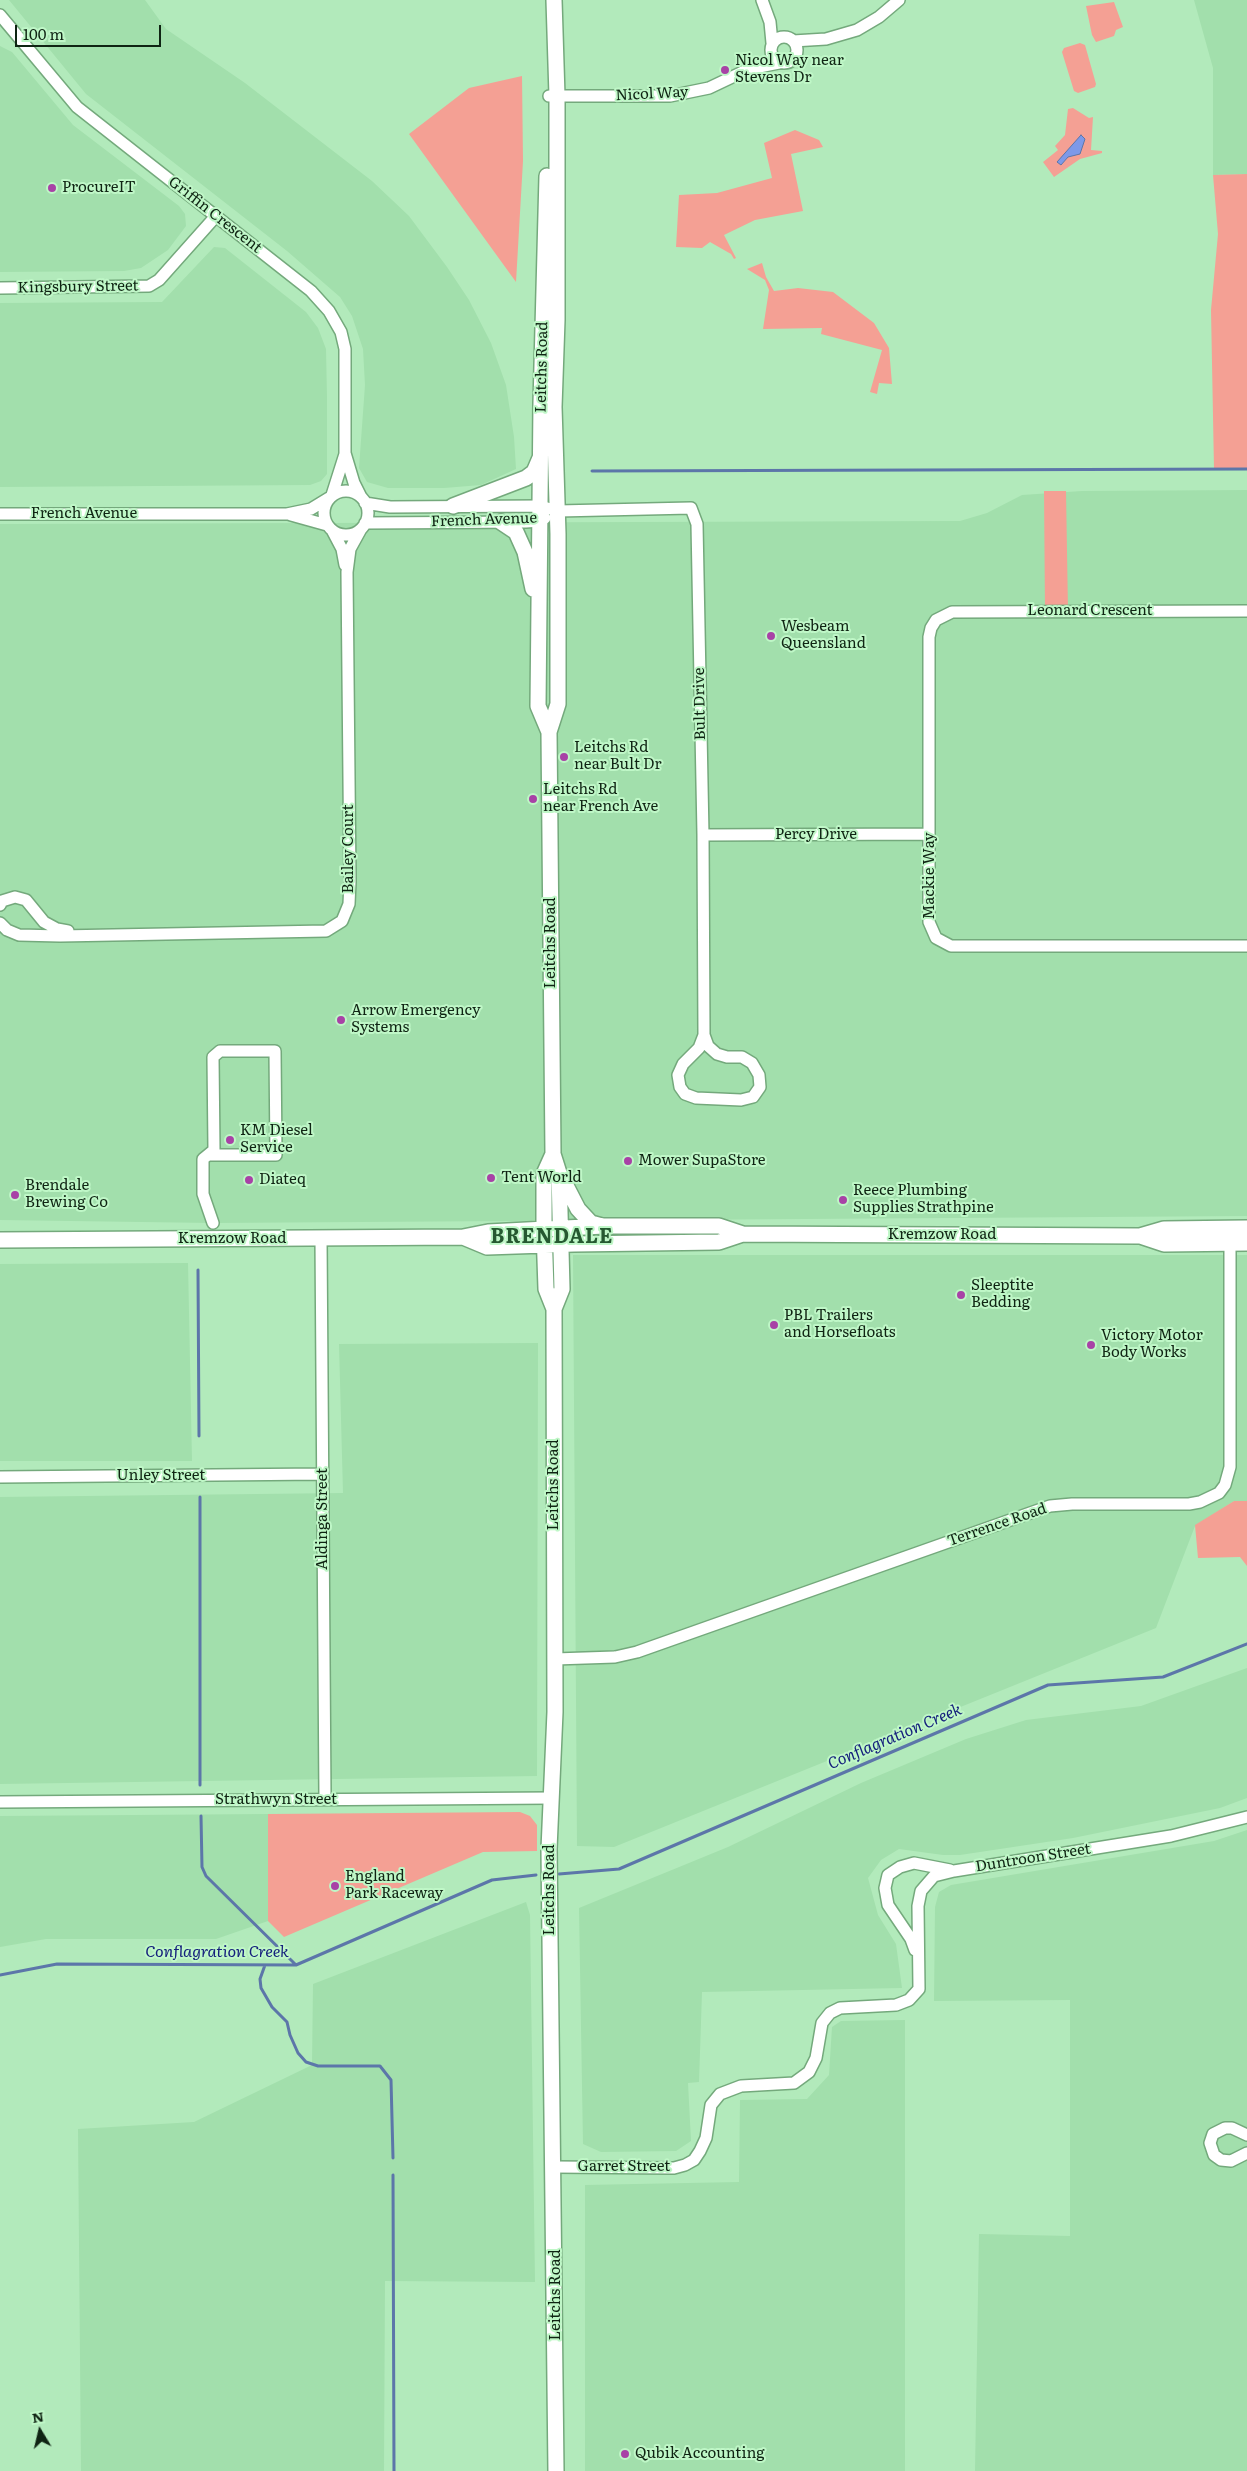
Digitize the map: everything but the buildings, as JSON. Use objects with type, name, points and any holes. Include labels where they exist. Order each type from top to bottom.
[{"type":"street","name":"Leitchs Road","points":[[549,732],[538,706],[541,458],[553,96],[554,0]]},
{"type":"street","points":[[762,0],[767,12],[772,57],[779,63],[788,63],[796,55],[826,39]]},
{"type":"street","points":[[771,46],[778,38],[826,39],[846,34],[867,24],[899,0]]},
{"type":"street","points":[[767,12],[796,48],[796,55]]},
{"type":"street","name":"Griffin Crescent","points":[[0,16],[77,107],[311,291],[336,320],[346,349],[345,453],[331,496]]},
{"type":"street","name":"Nicol Way","points":[[749,69],[771,46]]},
{"type":"street","name":"Nicol Way","points":[[553,96],[670,96],[709,88],[749,69],[779,63]]},
{"type":"street","name":"Leitchs Road","points":[[553,96],[557,320],[554,407],[558,511],[558,704],[549,732],[553,1154],[559,1173],[562,1289],[554,1308]]},
{"type":"street","name":"Kingsbury Street","points":[[0,288],[149,286],[159,280],[216,216]]},
{"type":"street","name":"Griffin Crescent","points":[[345,453],[354,483],[363,500]]},
{"type":"street","points":[[453,506],[526,478],[534,472],[541,458]]},
{"type":"street","points":[[349,491],[363,500],[367,510],[363,526],[350,534],[337,533],[330,527],[324,511],[331,496],[349,491]]},
{"type":"street","name":"French Avenue","points":[[0,514],[287,514],[311,509],[331,496]]},
{"type":"street","name":"French Avenue","points":[[363,500],[390,508],[540,506],[558,511]]},
{"type":"street","name":"Bult Drive","points":[[558,511],[690,508],[697,524],[703,835],[704,1035]]},
{"type":"street","name":"French Avenue","points":[[363,526],[540,521],[558,511]]},
{"type":"street","name":"French Avenue","points":[[287,514],[330,527]]},
{"type":"street","points":[[501,522],[516,532],[525,552],[532,579],[540,645]]},
{"type":"street","name":"Bailey Court","points":[[346,572],[350,549],[363,526]]},
{"type":"street","name":"Bailey Court","points":[[0,923],[7,930],[19,935],[326,931],[342,921],[349,904],[350,882],[346,572],[342,549],[330,527]]},
{"type":"street","name":"Leonard Crescent","points":[[936,620],[945,614],[960,611],[1247,611]]},
{"type":"street","name":"Mackie Way","points":[[936,620],[931,628],[929,637],[930,926],[936,938],[945,945],[1247,946]]},
{"type":"street","name":"Percy Drive","points":[[703,835],[929,834]]},
{"type":"street","name":"Bailey Court","points":[[0,904],[2,901],[15,896],[26,900],[44,922],[57,929],[80,934]]},
{"type":"street","points":[[704,1035],[708,1046],[716,1054],[727,1057],[742,1057],[752,1063],[759,1075],[760,1087],[754,1097],[741,1100],[696,1098],[685,1094],[680,1087],[678,1075],[683,1064],[699,1048],[704,1035]]},
{"type":"street","points":[[208,1155],[276,1155],[275,1051],[220,1051],[213,1057],[214,1150],[203,1159],[203,1194],[213,1223]]},
{"type":"street","name":"Leitchs Road","points":[[553,1154],[544,1174],[544,1230],[546,1289],[554,1308],[555,1658],[549,1905],[555,2167],[556,2471]]},
{"type":"street","points":[[559,1173],[578,1209],[592,1223],[604,1226]]},
{"type":"street","name":"Kremzow Road","points":[[0,1240],[463,1237],[488,1232],[604,1226],[718,1226],[743,1234],[1140,1236],[1164,1229],[1247,1228]]},
{"type":"street","name":"Terrence Road","points":[[555,1658],[600,1658],[632,1653],[1050,1506],[1072,1504],[1188,1504],[1210,1498],[1225,1485],[1230,1468],[1230,1228]]},
{"type":"street","name":"Kremzow Road","points":[[463,1237],[487,1248],[561,1244],[719,1242],[743,1234]]},
{"type":"street","name":"Kremzow Road","points":[[1140,1236],[1164,1244],[1247,1243]]},
{"type":"street","name":"Aldinga Street","points":[[321,1238],[325,1799]]},
{"type":"street","name":"Unley Street","points":[[0,1477],[322,1474]]},
{"type":"street","name":"Strathwyn Street","points":[[0,1802],[552,1798]]},
{"type":"street","name":"Duntroon Street","points":[[919,1989],[918,1906],[921,1891],[934,1876],[954,1871],[1171,1836],[1247,1817]]},
{"type":"street","points":[[918,1959],[911,1939],[888,1905],[885,1888],[888,1875],[900,1867],[914,1863],[954,1871]]},
{"type":"street","points":[[888,1905],[902,1914],[912,1912],[918,1906]]},
{"type":"street","name":"Garret Street","points":[[555,2167],[674,2168],[686,2165],[694,2160],[700,2151],[706,2138],[711,2105],[720,2094],[741,2086],[794,2083],[809,2072],[816,2058],[822,2023],[830,2013],[840,2008],[896,2005],[908,2000],[919,1989]]},
{"type":"street","points":[[1247,2135],[1232,2128],[1225,2128],[1213,2134],[1210,2143],[1214,2156],[1222,2160],[1230,2161],[1247,2154]]},
{"type":"shaded area","points":[[9,0],[145,0],[166,29],[245,83],[372,181],[409,216],[447,267],[469,300],[491,343],[506,385],[514,437],[516,469],[481,485],[444,488],[388,488],[367,482],[359,468],[365,385],[363,349],[352,316],[340,297],[287,251],[86,94]]},
{"type":"shaded area","points":[[1194,0],[1247,0],[1247,174],[1213,175],[1213,68]]},
{"type":"shaded area","points":[[1114,2],[1123,27],[1116,30],[1114,36],[1096,42],[1092,35],[1086,6]]},
{"type":"shaded area","points":[[1080,43],[1085,45],[1096,84],[1095,87],[1078,93],[1074,91],[1062,52],[1064,48]]},
{"type":"shaded area","points":[[0,46],[12,52],[73,125],[179,206],[185,214],[186,226],[168,250],[141,268],[124,271],[0,272]]},
{"type":"shaded area","points":[[522,76],[523,161],[516,282],[409,134],[469,88]]},
{"type":"shaded area","points":[[1073,108],[1089,118],[1093,117],[1091,150],[1102,151],[1102,153],[1080,159],[1054,177],[1043,162],[1058,150],[1055,146],[1065,135],[1068,109]]},
{"type":"shaded area","points":[[795,130],[819,140],[823,147],[791,154],[803,211],[755,220],[724,235],[736,258],[734,259],[731,254],[710,242],[702,248],[676,247],[679,195],[717,193],[772,178],[764,143]]},
{"type":"shaded area","points":[[1247,174],[1247,469],[1214,469],[1211,310],[1218,234],[1213,175]]},
{"type":"shaded area","points":[[214,247],[225,248],[306,312],[318,328],[326,349],[327,397],[327,474],[321,481],[310,485],[0,487],[0,303],[162,302]]},
{"type":"shaded area","points":[[762,263],[766,277],[774,291],[798,288],[833,292],[874,323],[889,348],[892,384],[879,383],[877,394],[870,392],[882,350],[821,334],[822,328],[763,329],[769,290],[765,280],[747,269]]},
{"type":"shaded area","points":[[1247,490],[1247,1216],[213,1223],[0,1220],[0,524],[960,521],[987,513],[1022,495],[1082,491]]},
{"type":"shaded area","points":[[1044,491],[1066,491],[1068,611],[1045,612]]},
{"type":"shaded area","points":[[573,1255],[1247,1255],[1247,1501],[1234,1501],[1195,1526],[1156,1628],[614,1847],[577,1846]]},
{"type":"shaded area","points":[[188,1263],[192,1461],[0,1461],[0,1264]]},
{"type":"shaded area","points":[[538,1343],[537,1776],[0,1784],[0,1497],[343,1493],[339,1344]]},
{"type":"shaded area","points":[[1234,1501],[1247,1501],[1247,1566],[1240,1557],[1198,1558],[1195,1525]]},
{"type":"shaded area","points":[[1247,1668],[1247,1798],[1220,1808],[1073,1838],[960,1855],[943,1855],[899,1849],[881,1860],[868,1878],[878,1915],[896,1944],[902,1988],[702,1992],[699,2082],[688,2083],[691,2141],[676,2151],[601,2152],[583,2144],[579,1908],[728,1847],[861,1783],[966,1739],[1026,1720],[1141,1706]]},
{"type":"shaded area","name":"England Park Raceway","points":[[520,1812],[530,1816],[537,1825],[537,1851],[483,1852],[284,1937],[268,1921],[268,1814]]},
{"type":"shaded area","points":[[268,1814],[268,1921],[216,1939],[46,1939],[0,1947],[0,1816]]},
{"type":"shaded area","points":[[1247,1830],[1247,2471],[975,2471],[979,2234],[1070,2236],[1070,2000],[934,2001],[935,1907],[939,1892],[951,1885],[1214,1841]]},
{"type":"shaded area","points":[[526,1902],[530,1915],[535,2282],[385,2281],[384,2471],[81,2471],[78,2129],[194,2122],[312,2065],[313,1984]]},
{"type":"shaded area","points":[[905,2020],[905,2471],[585,2471],[585,2185],[739,2182],[740,2100],[807,2099],[829,2075],[832,2027],[841,2021]]},
{"type":"water","points":[[1081,135],[1085,139],[1080,154],[1068,157],[1061,165],[1057,162]]},
{"type":"waterway","points":[[592,471],[1247,469]]},
{"type":"waterway","points":[[198,1270],[199,1436]]},
{"type":"waterway","points":[[200,1497],[200,1785]]},
{"type":"waterway","name":"Conflagration Creek","points":[[559,1874],[619,1869],[1048,1685],[1163,1677],[1247,1644]]},
{"type":"waterway","points":[[201,1816],[202,1867],[206,1876],[295,1964]]},
{"type":"waterway","name":"Conflagration Creek","points":[[0,1975],[57,1964],[296,1965],[492,1880],[536,1875]]},
{"type":"waterway","points":[[265,1965],[260,1979],[261,1988],[272,2007],[287,2022],[290,2035],[298,2053],[306,2062],[318,2066],[380,2066],[391,2080],[393,2158]]},
{"type":"waterway","points":[[393,2175],[394,2471]]},
{"type":"place","name":"Nicol Way near Stevens Dr","points":[[725,70]]},
{"type":"place","name":"ProcureIT","points":[[52,188]]},
{"type":"place","name":"Wesbeam Queensland","points":[[771,636]]},
{"type":"place","name":"Leitchs Rd near Bult Dr","points":[[564,757]]},
{"type":"place","name":"Leitchs Rd near French Ave","points":[[533,799]]},
{"type":"place","name":"Arrow Emergency Systems","points":[[341,1020]]},
{"type":"place","name":"KM Diesel Service","points":[[230,1140]]},
{"type":"place","name":"Mower SupaStore","points":[[628,1161]]},
{"type":"place","name":"Tent World","points":[[491,1178]]},
{"type":"place","name":"Diateq","points":[[249,1180]]},
{"type":"place","name":"Brendale Brewing Co","points":[[15,1195]]},
{"type":"place","name":"Reece Plumbing Supplies Strathpine","points":[[843,1200]]},
{"type":"place","name":"Sleeptite Bedding","points":[[961,1295]]},
{"type":"place","name":"PBL Trailers and Horsefloats","points":[[774,1325]]},
{"type":"place","name":"Victory Motor Body Works","points":[[1091,1345]]},
{"type":"place","name":"England Park Raceway","points":[[335,1886]]},
{"type":"place","name":"Qubik Accounting","points":[[625,2454]]},
{"type":"district","name":"BRENDALE","points":[[552,1237]]}]
